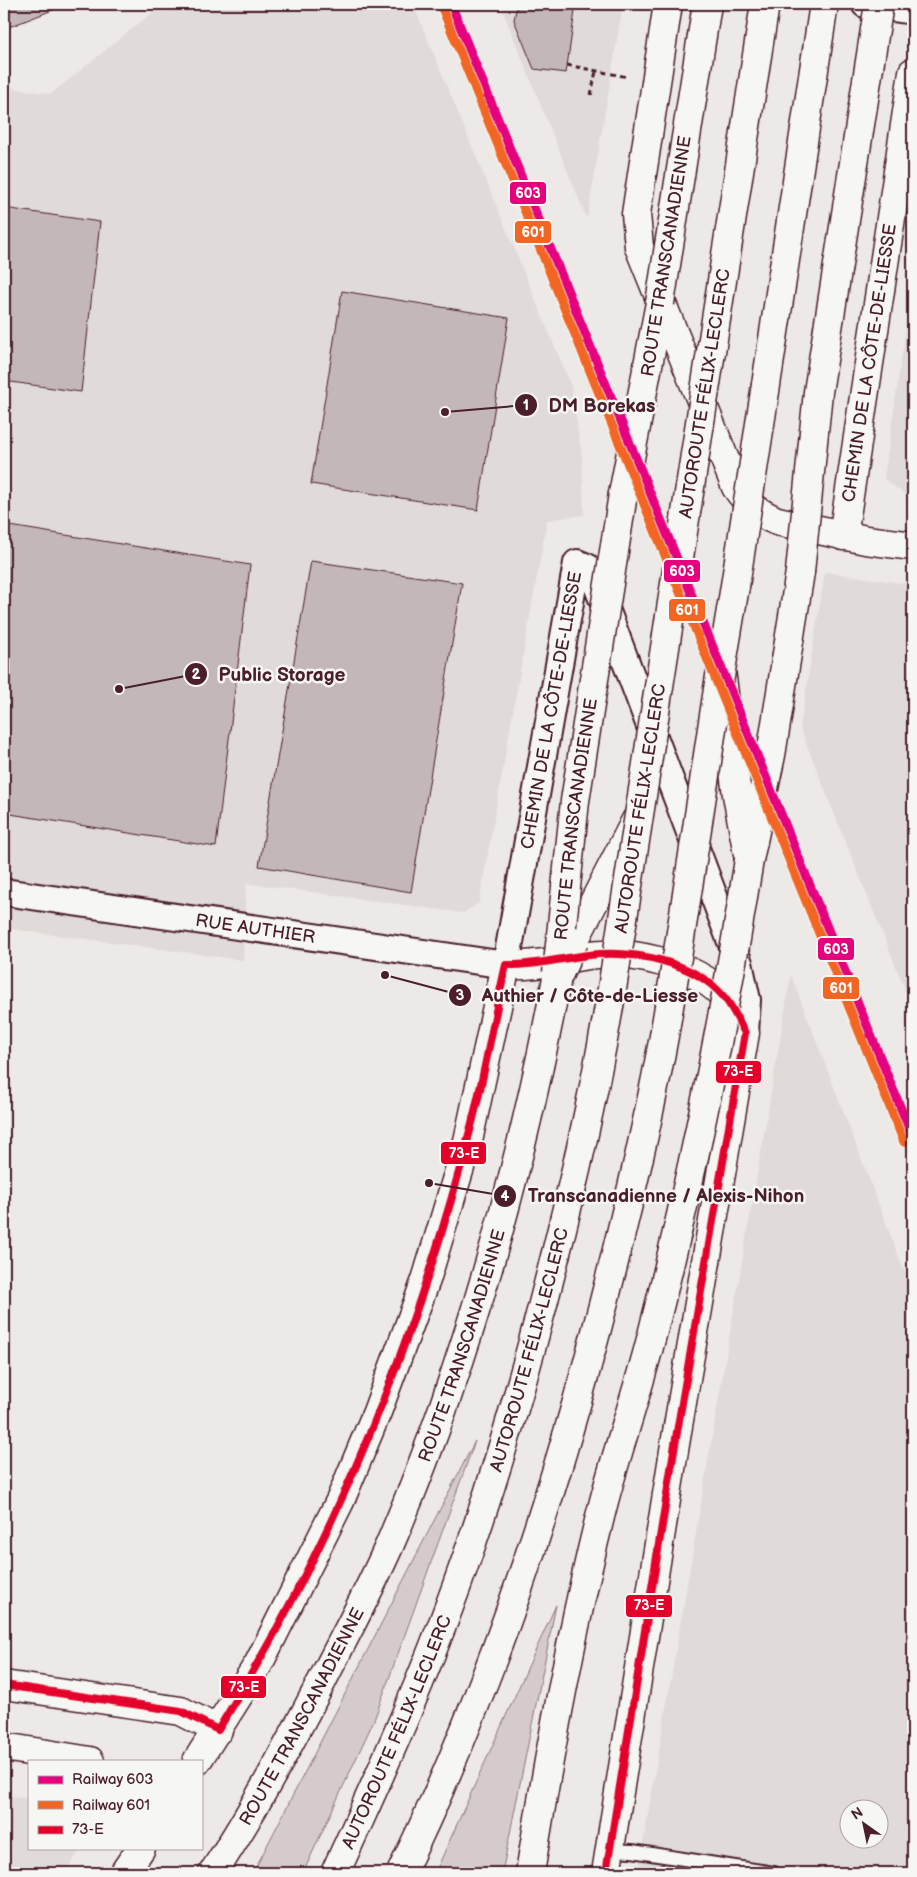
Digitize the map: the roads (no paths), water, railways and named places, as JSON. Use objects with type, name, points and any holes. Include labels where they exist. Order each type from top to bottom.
[{"type":"main road","points":[[668,4],[636,214],[639,247],[736,487],[748,504],[763,516],[793,526],[843,536],[913,546]]},
{"type":"main road","name":"ROUTE TRANSCANADIENNE","points":[[213,1873],[255,1807],[287,1749],[388,1547],[444,1406],[506,1210],[532,1106],[557,978],[574,801],[623,494],[660,303],[707,4]]},
{"type":"main road","name":"AUTOROUTE FÉLIX-LECLERC","points":[[335,1873],[433,1650],[474,1538],[516,1402],[562,1228],[600,1058],[765,4]]},
{"type":"main road","points":[[401,1873],[467,1722],[503,1628],[543,1513],[586,1373],[635,1177],[662,1047],[824,4]]},
{"type":"main road","points":[[530,1873],[575,1622],[605,1498],[652,1335],[699,1137],[734,958],[749,860],[771,755],[800,572],[818,392],[879,4]]},
{"type":"main road","name":"CHEMIN DE LA CÔTE-DE-LIESSE","points":[[843,536],[913,72]]},
{"type":"main road","points":[[721,670],[737,795],[749,860]]},
{"type":"main road","points":[[557,978],[640,812]]},
{"type":"main road","points":[[506,965],[537,965],[592,955],[639,956],[656,959],[686,972],[718,990],[724,996],[745,1033]]},
{"type":"main road","name":"CHEMIN DE LA CÔTE-DE-LIESSE","points":[[198,1760],[259,1663],[305,1574],[340,1501],[380,1403],[426,1280],[468,1141],[506,965]]},
{"type":"main road","name":"CHEMIN DE LA CÔTE-DE-LIESSE","points":[[608,1862],[683,1393],[745,1033]]},
{"type":"main road","points":[[4,1684],[181,1711],[218,1730]]},
{"type":"main road","points":[[4,1747],[84,1760]]},
{"type":"main road","points":[[124,1873],[140,1850]]},
{"type":"street","points":[[865,4],[913,11]]},
{"type":"street","name":"CHEMIN DE LA CÔTE-DE-LIESSE","points":[[506,965],[577,563],[587,567],[603,600],[739,963],[747,1000],[745,1033]]},
{"type":"street","points":[[568,611],[603,600]]},
{"type":"street","name":"RUE AUTHIER","points":[[4,892],[506,965]]},
{"type":"lane","points":[[608,1862],[632,1851],[774,1873]]},
{"type":"rail line","name":"603","points":[[451,4],[913,1138]]},
{"type":"rail line","name":"601","points":[[442,8],[904,1142]]},
{"type":"place","name":"DM Borekas","points":[[445,412]]},
{"type":"place","name":"Public Storage","points":[[119,689]]},
{"type":"place","name":"Authier / Côte-de-Liesse","points":[[385,975]]},
{"type":"place","name":"Transcanadienne / Alexis-Nihon","points":[[429,1183]]}]
